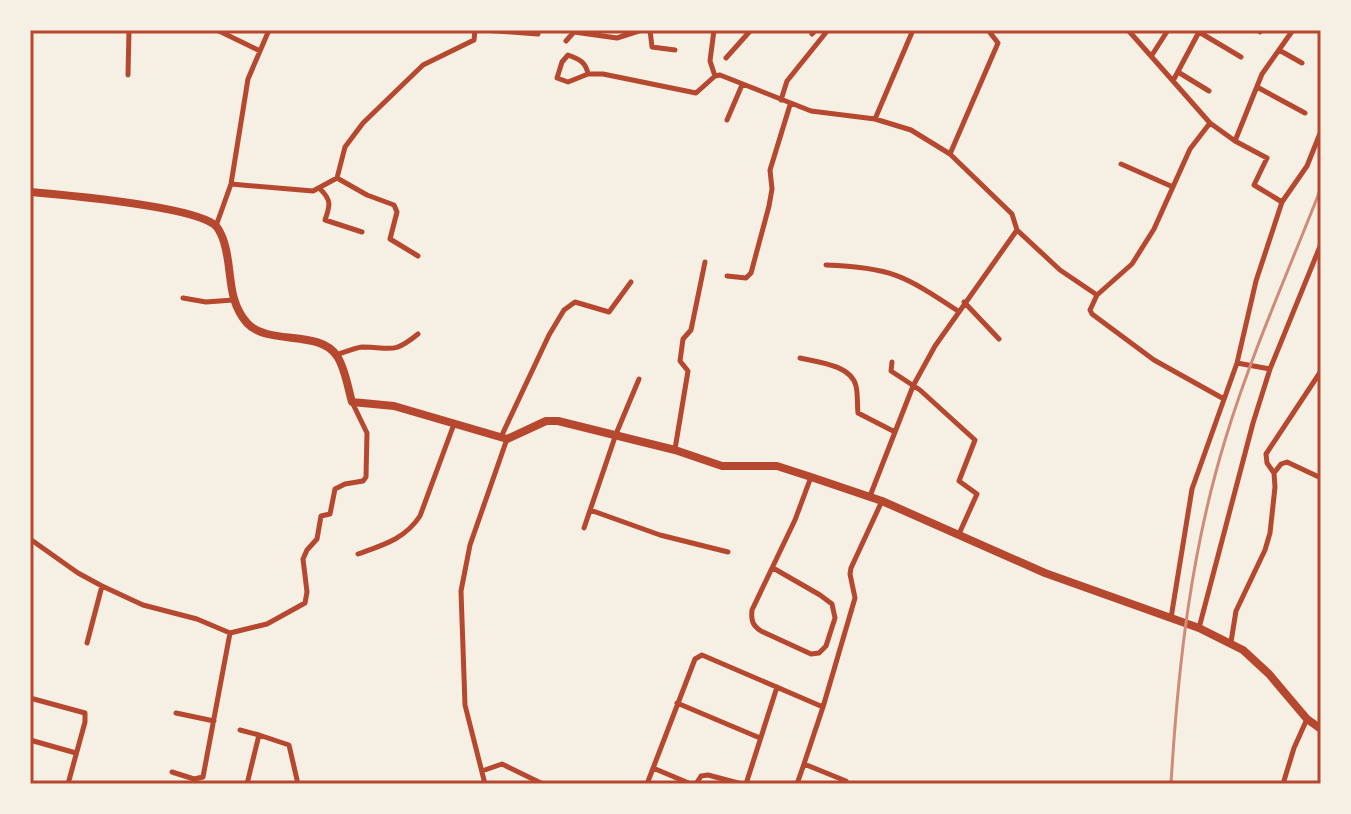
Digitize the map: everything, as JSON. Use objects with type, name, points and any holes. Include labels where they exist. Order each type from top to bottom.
[{"type":"main road","points":[[30,192],[103,199],[197,215],[216,226],[224,242],[233,300],[248,324],[259,332],[323,344],[336,355],[352,402],[394,406],[504,438],[546,421],[558,421],[675,450],[722,466],[777,466],[870,496],[1045,573],[1231,642],[1269,674],[1307,719],[1321,729]]},
{"type":"street","points":[[128,75],[129,30]]},
{"type":"street","points":[[217,30],[260,51]]},
{"type":"street","points":[[216,226],[231,184],[248,79],[269,30]]},
{"type":"street","points":[[231,184],[320,189],[337,178],[345,147],[363,123],[423,65],[474,40],[475,30]]},
{"type":"street","points":[[484,30],[538,34]]},
{"type":"street","points":[[566,41],[574,32],[617,38],[642,30]]},
{"type":"street","points":[[650,30],[652,47],[675,50]]},
{"type":"street","points":[[714,30],[710,61],[715,76]]},
{"type":"street","points":[[726,58],[751,30]]},
{"type":"street","points":[[781,100],[787,81],[828,30]]},
{"type":"street","points":[[875,119],[913,30]]},
{"type":"street","points":[[950,154],[998,43],[988,30]]},
{"type":"street","points":[[1129,30],[1210,123],[1267,158],[1254,185],[1282,202]]},
{"type":"street","points":[[1152,55],[1168,30]]},
{"type":"street","points":[[1235,141],[1257,87],[1293,30]]},
{"type":"street","points":[[1174,79],[1200,31],[1241,57]]},
{"type":"street","points":[[1279,50],[1302,63]]},
{"type":"street","points":[[588,74],[581,60],[568,55],[557,78],[568,82],[588,74],[603,74],[696,93],[720,75],[790,105],[811,111],[875,119],[911,130],[950,154],[1012,214],[1017,230],[1060,270],[1097,295]]},
{"type":"street","points":[[1178,72],[1209,91]]},
{"type":"street","points":[[727,120],[742,85]]},
{"type":"street","points":[[1257,87],[1305,113]]},
{"type":"street","points":[[727,276],[746,278],[751,273],[769,206],[772,189],[770,170],[790,105]]},
{"type":"street","points":[[1210,123],[1190,149],[1154,229],[1132,264],[1097,295],[1090,310],[1154,360],[1224,399]]},
{"type":"street","points":[[1171,618],[1192,489],[1237,363],[1256,281],[1282,202],[1307,166],[1321,131]]},
{"type":"street","points":[[1121,164],[1173,187]]},
{"type":"street","points":[[337,178],[367,195],[394,205],[397,212],[390,239],[418,256]]},
{"type":"street","points":[[320,189],[328,196],[330,204],[325,220],[362,232]]},
{"type":"street","points":[[870,496],[913,386],[935,346],[1017,230]]},
{"type":"street","points":[[1199,628],[1270,369],[1321,244]]},
{"type":"street","points":[[675,450],[688,371],[680,361],[683,339],[691,330],[705,262]]},
{"type":"street","points":[[826,265],[865,266],[891,272],[913,282],[958,311]]},
{"type":"street","points":[[485,784],[465,705],[461,591],[470,545],[504,438],[549,335],[564,310],[575,302],[609,312],[631,282]]},
{"type":"street","points":[[183,298],[206,302],[233,300]]},
{"type":"street","points":[[964,302],[999,339]]},
{"type":"street","points":[[336,355],[359,347],[391,351],[418,334]]},
{"type":"street","points":[[800,358],[838,368],[852,377],[857,387],[858,413],[895,432]]},
{"type":"street","points":[[892,362],[891,371],[975,440],[959,481],[977,494],[959,534]]},
{"type":"street","points":[[1237,363],[1270,369]]},
{"type":"street","points":[[1231,642],[1236,611],[1270,533],[1275,487],[1274,473],[1267,463],[1266,454],[1321,371]]},
{"type":"street","points":[[584,528],[616,434],[639,379]]},
{"type":"street","points":[[30,539],[78,573],[143,605],[197,619],[230,633],[267,624],[305,603],[307,592],[303,559],[317,539],[321,516],[330,514],[335,489],[363,481],[366,477],[367,433],[352,402]]},
{"type":"street","points":[[358,554],[397,540],[414,526],[454,423]]},
{"type":"street","points":[[1274,473],[1283,462],[1287,462],[1321,478]]},
{"type":"street","points":[[773,568],[832,604],[835,618],[826,646],[819,653],[811,654],[761,631],[752,623],[752,610],[811,477]]},
{"type":"street","points":[[797,784],[855,598],[851,568],[882,501]]},
{"type":"street","points":[[590,510],[660,535],[728,552]]},
{"type":"street","points":[[87,643],[102,586]]},
{"type":"street","points":[[172,772],[194,779],[203,777],[230,633]]},
{"type":"street","points":[[647,784],[695,659],[702,655],[823,707]]},
{"type":"street","points":[[653,768],[694,784],[701,776],[708,775],[744,784],[777,687]]},
{"type":"street","points":[[30,698],[85,713],[68,784]]},
{"type":"street","points":[[677,703],[760,738]]},
{"type":"street","points":[[176,713],[214,721]]},
{"type":"street","points":[[1283,784],[1307,719]]},
{"type":"street","points":[[240,730],[289,745],[298,784]]},
{"type":"street","points":[[249,784],[259,735]]},
{"type":"street","points":[[30,740],[76,753]]},
{"type":"street","points":[[482,771],[502,764],[543,784]]},
{"type":"street","points":[[804,764],[847,784]]},
{"type":"railway","points":[[1171,784],[1188,609],[1214,480],[1247,374],[1321,188]]}]
